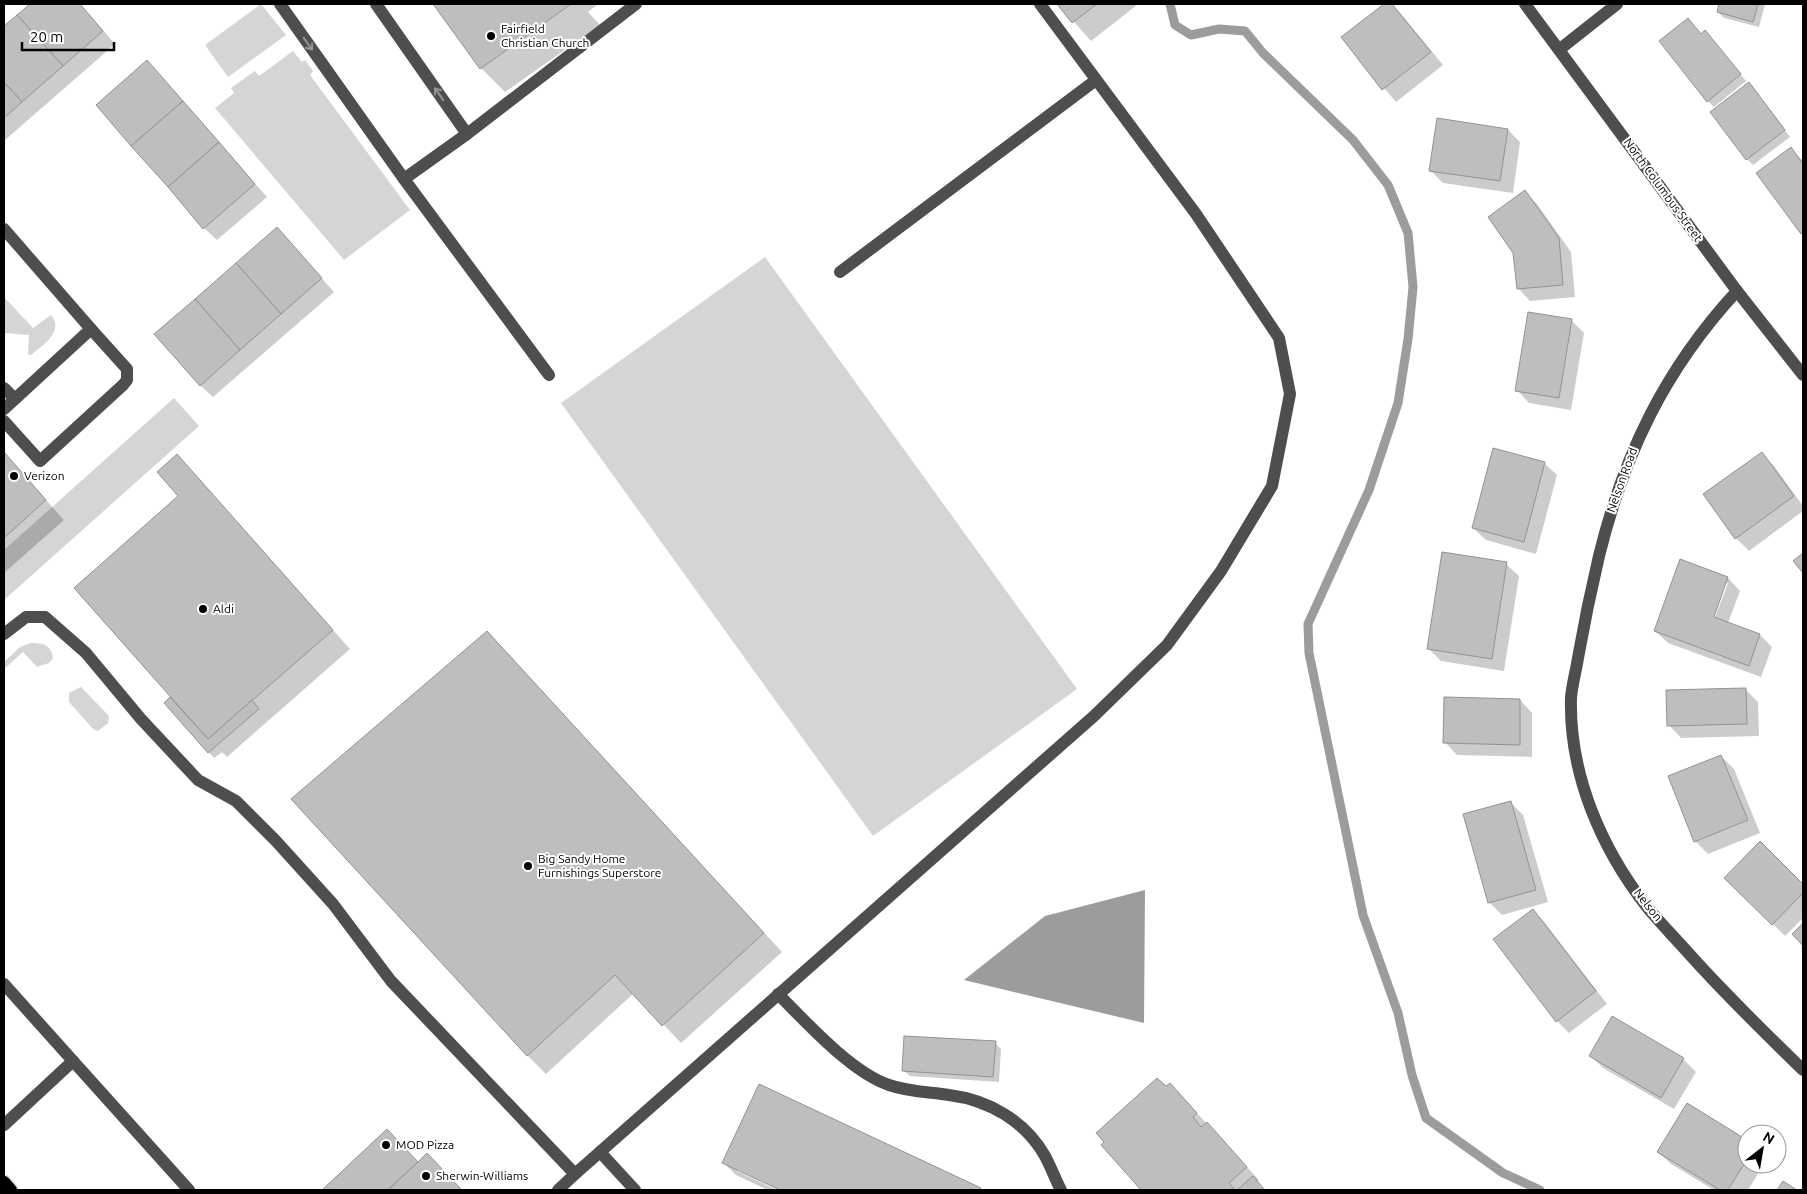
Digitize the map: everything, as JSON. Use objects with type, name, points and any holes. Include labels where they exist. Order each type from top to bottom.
[{"type":"main road","points":[[4,1182],[11,1190]]},
{"type":"street","points":[[280,4],[404,179],[549,375]]},
{"type":"street","points":[[376,4],[467,134]]},
{"type":"street","points":[[404,179],[467,134],[636,4]]},
{"type":"street","points":[[558,1190],[1094,716],[1167,645],[1221,571],[1272,486],[1290,394],[1279,338],[1196,214],[1040,4]]},
{"type":"street","name":"North Columbus Street","points":[[1525,4],[1737,291],[1803,375]]},
{"type":"street","points":[[1560,49],[1617,4]]},
{"type":"street","points":[[840,272],[1096,80]]},
{"type":"street","points":[[4,229],[127,369],[127,380],[123,385],[40,462],[4,422]]},
{"type":"street","name":"Nelson Road","points":[[1571,697],[1587,608],[1608,520],[1632,452],[1659,395],[1682,356],[1709,321],[1737,291]]},
{"type":"street","points":[[4,409],[91,329]]},
{"type":"street","points":[[4,388],[15,399]]},
{"type":"street","points":[[4,634],[26,616],[45,617],[80,646],[141,719],[198,780],[236,801],[276,841],[333,904],[391,981],[575,1174]]},
{"type":"street","name":"Nelson","points":[[1571,697],[1574,743],[1583,788],[1603,838],[1621,870],[1647,907],[1739,1009],[1803,1070]]},
{"type":"street","points":[[4,984],[189,1190]]},
{"type":"street","points":[[778,994],[829,1044],[861,1070],[888,1085],[915,1092],[951,1095],[984,1103],[1006,1114],[1027,1130],[1045,1156],[1062,1190]]},
{"type":"street","points":[[4,1126],[73,1062]]},
{"type":"street","points":[[600,1152],[635,1190]]},
{"type":"shaded area","points":[[261,4],[286,35],[228,77],[205,45]]},
{"type":"shaded area","points":[[293,51],[302,62],[305,60],[313,71],[310,75],[410,210],[344,260],[215,108],[234,93],[231,88],[255,71],[259,76]]},
{"type":"shaded area","points":[[765,257],[1077,689],[873,836],[561,403]]},
{"type":"shaded area","points":[[4,297],[33,328],[51,315],[55,321],[54,332],[50,338],[31,355],[28,354],[29,335],[4,333]]},
{"type":"shaded area","points":[[174,398],[199,426],[4,600],[4,550]]},
{"type":"shaded area","points":[[30,643],[42,644],[48,647],[53,658],[49,663],[37,667],[23,652],[4,669],[4,662],[20,647]]},
{"type":"shaded area","points":[[81,687],[109,716],[108,723],[98,731],[93,729],[69,702],[69,693]]},
{"type":"shaded area","points":[[1145,890],[1144,1023],[964,980],[1045,916]]},
{"type":"building","points":[[30,4],[80,4],[103,31],[63,66],[17,15]]},
{"type":"building","name":"Fairfield Christian Church","points":[[433,4],[571,4],[480,69]]},
{"type":"building","points":[[1057,4],[1097,4],[1072,23]]},
{"type":"building","points":[[1384,4],[1392,4],[1431,52],[1382,90],[1341,37]]},
{"type":"building","points":[[1719,4],[1758,4],[1753,22],[1717,12]]},
{"type":"building","points":[[17,15],[63,66],[22,102],[4,82],[4,26]]},
{"type":"building","points":[[1688,18],[1701,34],[1705,30],[1741,74],[1707,102],[1659,41]]},
{"type":"building","points":[[147,60],[183,101],[131,146],[96,105]]},
{"type":"building","points":[[4,82],[22,102],[4,118]]},
{"type":"building","points":[[1749,82],[1785,130],[1746,160],[1710,112]]},
{"type":"building","points":[[183,101],[219,142],[168,187],[131,146]]},
{"type":"building","points":[[1437,118],[1508,129],[1500,181],[1429,171]]},
{"type":"building","points":[[219,142],[255,184],[203,229],[168,187]]},
{"type":"building","points":[[1791,147],[1803,164],[1803,232],[1801,234],[1756,173]]},
{"type":"building","points":[[1525,190],[1559,238],[1563,285],[1517,289],[1513,253],[1488,217]]},
{"type":"building","points":[[277,227],[322,278],[281,314],[236,263]]},
{"type":"building","points":[[236,263],[281,314],[240,350],[195,299]]},
{"type":"building","points":[[195,299],[240,350],[200,386],[154,334]]},
{"type":"building","points":[[1528,312],[1572,319],[1559,398],[1515,391]]},
{"type":"building","points":[[1493,448],[1545,462],[1524,542],[1472,528]]},
{"type":"building","name":"Verizon","points":[[4,452],[46,500],[4,538]]},
{"type":"building","points":[[1762,452],[1794,496],[1735,539],[1703,494]]},
{"type":"building","name":"Aldi","points":[[177,454],[333,630],[208,739],[74,588],[178,496],[157,472]]},
{"type":"building","points":[[1442,552],[1507,562],[1492,659],[1427,649]]},
{"type":"building","points":[[1803,553],[1803,573],[1793,561]]},
{"type":"building","points":[[1680,559],[1728,577],[1714,617],[1760,634],[1749,666],[1654,631]]},
{"type":"building","name":"Big Sandy Home Furnishings Superstore","points":[[487,631],[764,933],[662,1026],[615,975],[527,1056],[291,799]]},
{"type":"building","points":[[1746,688],[1747,724],[1667,726],[1666,690]]},
{"type":"building","points":[[170,697],[208,739],[252,700],[259,709],[208,753],[164,703]]},
{"type":"building","points":[[1444,697],[1520,699],[1520,745],[1443,743]]},
{"type":"building","points":[[1721,755],[1748,820],[1694,842],[1668,776]]},
{"type":"building","points":[[1511,801],[1536,890],[1488,903],[1463,814]]},
{"type":"building","points":[[1760,841],[1803,884],[1803,893],[1772,925],[1724,878]]},
{"type":"building","points":[[1533,909],[1596,991],[1556,1022],[1493,939]]},
{"type":"building","points":[[1803,923],[1803,946],[1792,934]]},
{"type":"building","points":[[1612,1016],[1684,1058],[1661,1098],[1589,1056]]},
{"type":"building","points":[[904,1036],[996,1041],[993,1077],[902,1071]]},
{"type":"building","points":[[1157,1078],[1166,1086],[1170,1083],[1197,1113],[1193,1117],[1201,1127],[1207,1122],[1247,1167],[1229,1183],[1235,1190],[1141,1190],[1101,1145],[1104,1142],[1096,1133]]},
{"type":"building","points":[[759,1084],[981,1188],[979,1190],[780,1190],[722,1163]]},
{"type":"building","points":[[1687,1103],[1737,1134],[1738,1174],[1728,1190],[1720,1190],[1657,1152]]},
{"type":"building","name":"MOD Pizza","points":[[387,1129],[418,1162],[388,1190],[322,1190]]},
{"type":"building","name":"Sherwin-Williams","points":[[427,1153],[462,1190],[388,1190],[418,1162]]},
{"type":"building","points":[[1253,1176],[1265,1190],[1237,1190]]},
{"type":"building","points":[[1783,1181],[1797,1190],[1777,1190]]},
{"type":"waterway","points":[[1170,4],[1175,25],[1191,35],[1219,29],[1245,31],[1263,53],[1353,140],[1388,185],[1408,233],[1413,287],[1408,339],[1398,403],[1369,490],[1308,624],[1309,653],[1363,915],[1398,1013],[1412,1075],[1426,1118],[1503,1173],[1540,1190]]},
{"type":"place","name":"Fairfield Christian Church","points":[[491,36]]},
{"type":"place","name":"Verizon","points":[[14,476]]},
{"type":"place","name":"Aldi","points":[[203,609]]},
{"type":"place","name":"Big Sandy Home Furnishings Superstore","points":[[528,866]]},
{"type":"place","name":"MOD Pizza","points":[[386,1145]]},
{"type":"place","name":"Sherwin-Williams","points":[[426,1176]]}]
